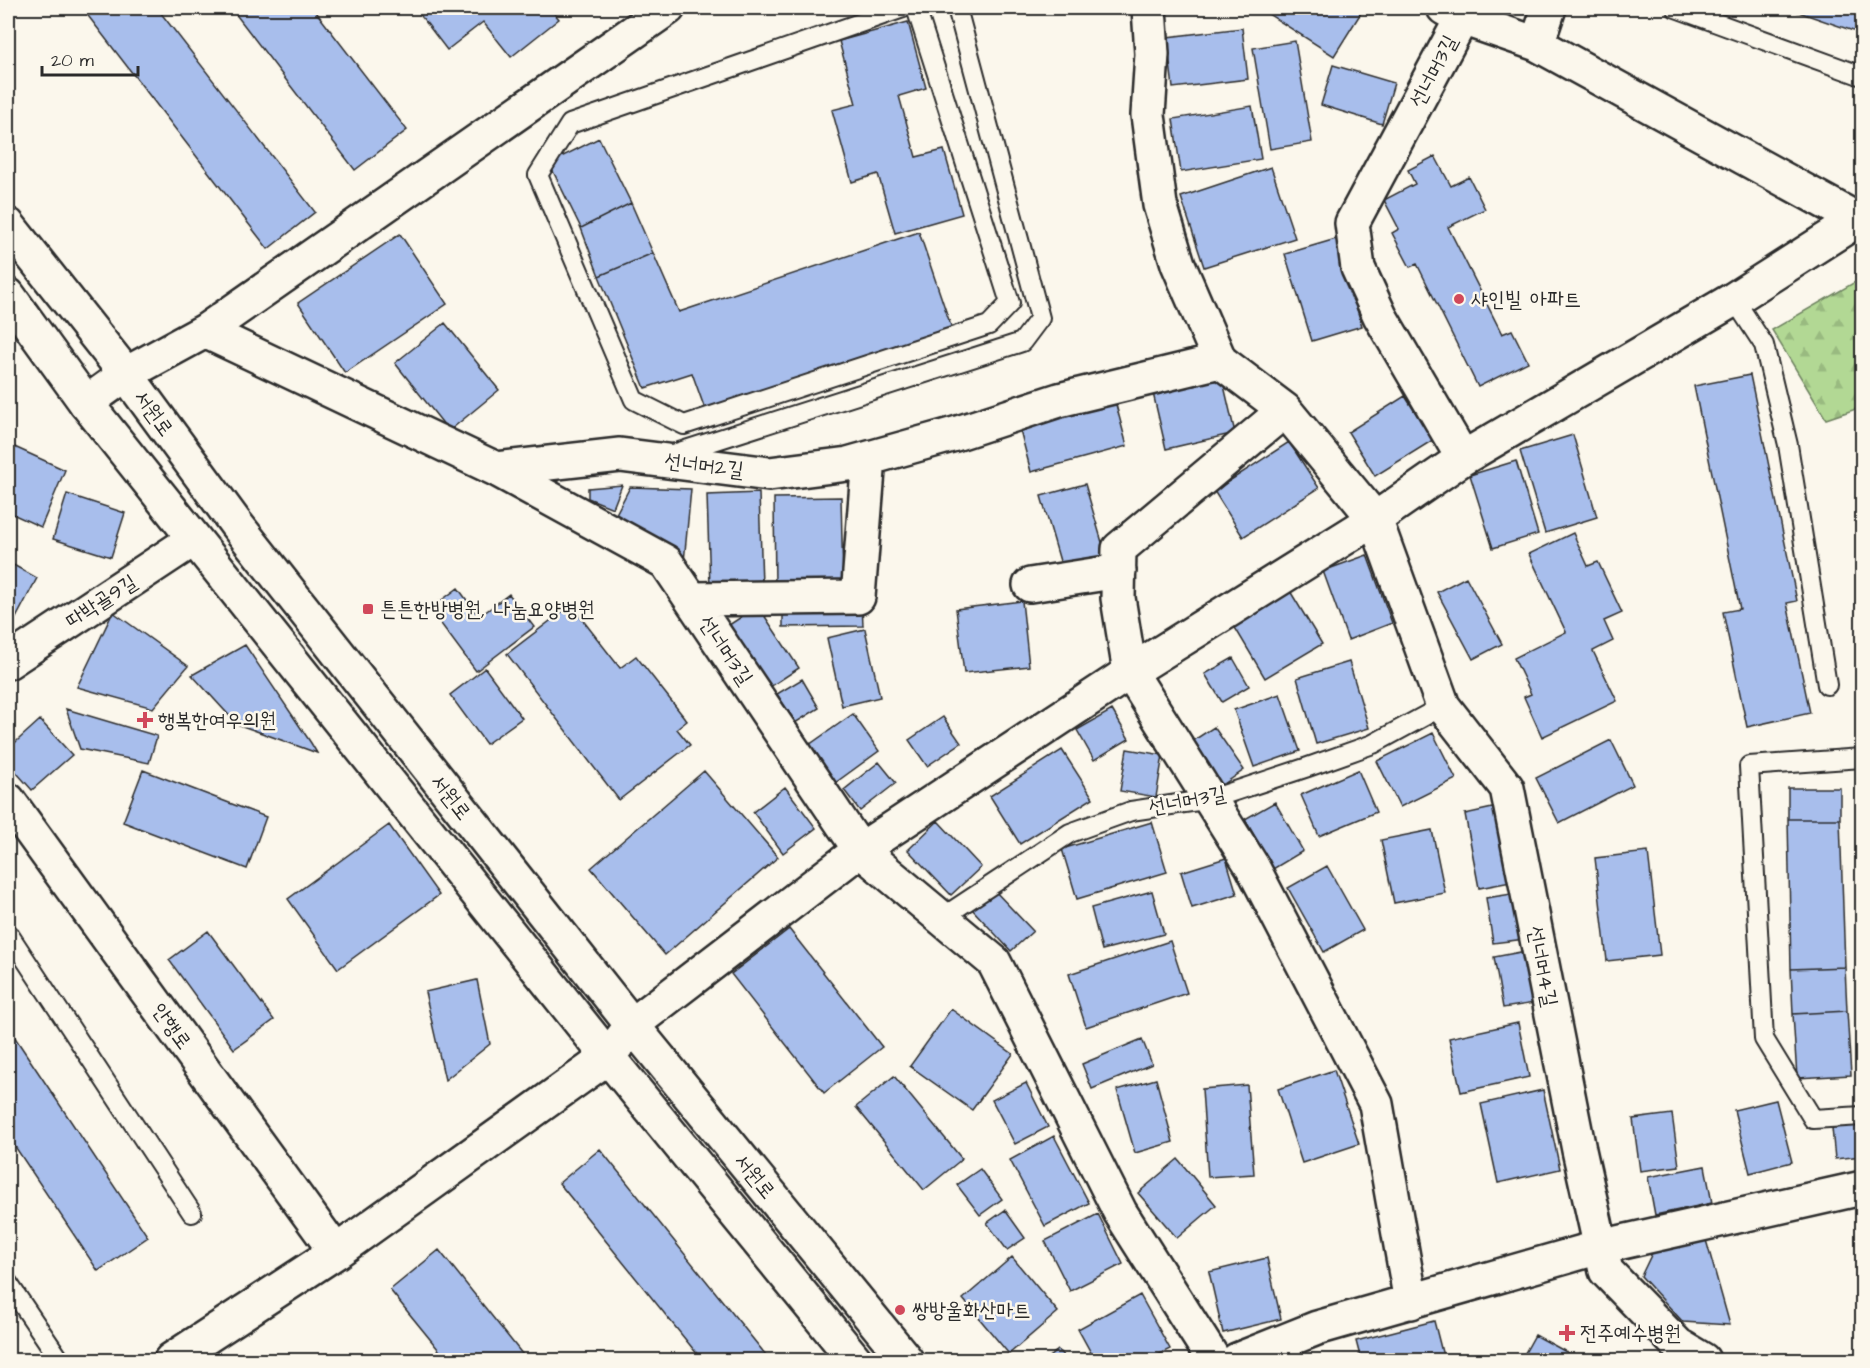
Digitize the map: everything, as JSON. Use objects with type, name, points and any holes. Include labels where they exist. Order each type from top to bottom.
[{"type":"street","points":[[86,403],[126,374],[204,331],[668,8]]},
{"type":"street","points":[[1149,8],[1152,54],[1149,115],[1160,205],[1178,264],[1220,361],[1285,410],[1375,519]]},
{"type":"street","points":[[1537,44],[1549,8]]},
{"type":"street","name":"선너머3길","points":[[632,1025],[860,850],[1130,672],[1375,519],[1463,458],[1734,299],[1860,219],[1537,44],[1453,13],[1352,223],[1358,268],[1380,316],[1463,458]]},
{"type":"street","name":"서원로","points":[[8,225],[126,374],[236,524],[632,1025],[906,1360]]},
{"type":"street","name":"서원로","points":[[8,295],[86,403],[194,539],[608,1057],[855,1360]]},
{"type":"street","points":[[204,331],[496,469]]},
{"type":"street","name":"선너머2길","points":[[496,469],[620,454],[770,474],[848,464],[955,434],[1059,400],[1220,361]]},
{"type":"street","points":[[1285,410],[1119,549],[1118,598],[1130,672],[1252,866],[1376,1104],[1411,1302]]},
{"type":"street","name":"선너머3길","points":[[692,599],[858,597],[869,458]]},
{"type":"street","name":"선너머3길","points":[[496,469],[666,562],[860,850],[943,917],[994,962],[1120,1212],[1214,1360]]},
{"type":"street","name":"선너머4길","points":[[1375,519],[1443,706],[1507,788],[1606,1271],[1678,1345],[1703,1360]]},
{"type":"street","name":"따박골9길","points":[[8,662],[194,539]]},
{"type":"street","points":[[1030,585],[1119,571]]},
{"type":"street","name":"안행로","points":[[8,800],[336,1252]]},
{"type":"street","points":[[171,1360],[336,1252],[608,1057],[632,1025]]},
{"type":"street","points":[[1237,1360],[1317,1328],[1600,1246],[1863,1188]]},
{"type":"lane","points":[[903,8],[570,124],[538,175],[634,400],[684,425],[989,325],[1010,303],[916,8]]},
{"type":"lane","points":[[657,459],[1022,342],[1041,318],[957,8]]},
{"type":"lane","points":[[1676,8],[1863,76]]},
{"type":"lane","points":[[1734,299],[1764,345],[1788,445],[1827,685]]},
{"type":"lane","name":"선너머3길","points":[[943,917],[1070,833],[1131,811],[1210,799],[1373,744],[1443,706]]},
{"type":"lane","points":[[1863,758],[1749,766],[1764,1039],[1813,1119],[1863,1116]]},
{"type":"lane","points":[[8,933],[192,1213]]},
{"type":"lane","points":[[8,1283],[60,1360]]},
{"type":"green space","points":[[1862,278],[1862,407],[1826,419],[1772,330]]},
{"type":"building","points":[[82,8],[157,8],[315,212],[268,249]]},
{"type":"building","points":[[231,8],[313,8],[407,130],[355,170]]},
{"type":"building","points":[[415,8],[483,8],[485,10],[488,8],[550,8],[559,19],[511,57],[483,22],[447,50]]},
{"type":"building","points":[[1259,8],[1364,8],[1334,56]]},
{"type":"building","points":[[1787,8],[1862,8],[1862,34]]},
{"type":"building","points":[[908,22],[926,88],[899,96],[916,157],[944,150],[962,214],[895,233],[878,174],[852,182],[832,110],[856,104],[839,41]]},
{"type":"building","points":[[1242,28],[1248,79],[1173,88],[1167,37]]},
{"type":"building","points":[[1295,41],[1312,142],[1270,149],[1253,48]]},
{"type":"building","points":[[1333,65],[1394,83],[1382,124],[1321,105]]},
{"type":"building","points":[[1252,106],[1261,159],[1181,172],[1173,119]]},
{"type":"building","points":[[599,138],[631,203],[581,228],[549,163]]},
{"type":"building","name":"샤인빌 아파트","points":[[1435,156],[1451,186],[1469,177],[1485,209],[1448,227],[1502,334],[1512,330],[1528,362],[1478,387],[1417,264],[1410,267],[1392,233],[1399,229],[1384,200],[1415,184],[1408,170]]},
{"type":"building","points":[[1271,167],[1295,238],[1204,267],[1181,197]]},
{"type":"building","points":[[631,203],[653,253],[599,276],[581,228]]},
{"type":"building","points":[[919,232],[952,329],[706,412],[692,373],[645,388],[599,276],[653,253],[679,312]]},
{"type":"building","points":[[400,234],[447,304],[345,373],[298,303]]},
{"type":"building","points":[[1336,239],[1362,326],[1312,341],[1285,254]]},
{"type":"building","points":[[445,323],[499,390],[449,431],[395,363]]},
{"type":"building","points":[[1750,375],[1797,601],[1787,603],[1810,713],[1747,727],[1723,612],[1740,609],[1694,386]]},
{"type":"building","points":[[1222,377],[1235,433],[1166,449],[1153,393]]},
{"type":"building","points":[[1405,396],[1433,440],[1375,476],[1348,432]]},
{"type":"building","points":[[1114,397],[1127,446],[1031,472],[1018,422]]},
{"type":"building","points":[[1573,435],[1597,517],[1545,533],[1520,451]]},
{"type":"building","points":[[1289,442],[1319,488],[1243,537],[1214,491]]},
{"type":"building","points":[[8,444],[65,470],[41,527],[8,512]]},
{"type":"building","points":[[1516,461],[1538,534],[1493,548],[1470,475]]},
{"type":"building","points":[[1085,484],[1106,556],[1062,568],[1041,496]]},
{"type":"building","points":[[622,485],[613,508],[588,498],[588,488]]},
{"type":"building","points":[[630,487],[691,489],[684,562],[616,514]]},
{"type":"building","points":[[759,493],[762,585],[710,587],[707,495]]},
{"type":"building","points":[[67,494],[125,513],[111,557],[53,539]]},
{"type":"building","points":[[841,497],[843,585],[775,586],[774,498]]},
{"type":"building","points":[[1573,533],[1588,566],[1598,562],[1622,613],[1604,621],[1613,641],[1593,651],[1617,701],[1542,737],[1524,697],[1531,694],[1514,658],[1566,632],[1529,554]]},
{"type":"building","points":[[1367,555],[1392,623],[1348,640],[1323,571]]},
{"type":"building","points":[[8,562],[37,578],[16,618],[8,614]]},
{"type":"building","points":[[1466,577],[1502,644],[1473,659],[1437,592]]},
{"type":"building","points":[[458,588],[479,617],[509,594],[534,627],[476,671],[430,609]]},
{"type":"building","points":[[1290,591],[1322,644],[1265,678],[1234,626]]},
{"type":"building","points":[[1022,601],[1029,666],[964,673],[956,609]]},
{"type":"building","points":[[862,604],[863,626],[783,627],[783,605]]},
{"type":"building","points":[[571,605],[620,668],[636,656],[687,721],[677,729],[690,745],[619,800],[507,654]]},
{"type":"building","points":[[758,606],[799,668],[770,687],[729,625]]},
{"type":"building","points":[[113,612],[188,666],[153,708],[77,687]]},
{"type":"building","points":[[865,629],[880,697],[842,706],[827,638]]},
{"type":"building","points":[[245,645],[317,753],[237,724],[192,675]]},
{"type":"building","points":[[1233,658],[1249,686],[1222,702],[1205,674]]},
{"type":"building","points":[[1349,662],[1369,728],[1316,744],[1297,678]]},
{"type":"building","points":[[485,668],[522,718],[486,744],[450,695]]},
{"type":"building","points":[[802,679],[819,708],[795,723],[777,694]]},
{"type":"building","points":[[1280,694],[1300,751],[1254,767],[1234,710]]},
{"type":"building","points":[[66,709],[157,736],[149,763],[80,749]]},
{"type":"building","points":[[1112,710],[1129,739],[1094,760],[1077,730]]},
{"type":"building","points":[[853,714],[879,751],[835,783],[809,745]]},
{"type":"building","points":[[943,717],[961,743],[927,766],[909,740]]},
{"type":"building","points":[[40,720],[72,755],[32,790],[8,763],[8,749]]},
{"type":"building","points":[[1214,727],[1244,770],[1221,786],[1191,742]]},
{"type":"building","points":[[1433,733],[1456,779],[1400,807],[1377,761]]},
{"type":"building","points":[[1611,740],[1633,785],[1559,823],[1536,778]]},
{"type":"building","points":[[1127,749],[1163,755],[1156,797],[1120,791]]},
{"type":"building","points":[[1062,750],[1093,798],[1020,844],[990,796]]},
{"type":"building","points":[[879,762],[896,783],[860,811],[844,790]]},
{"type":"building","points":[[143,770],[266,817],[247,869],[123,822]]},
{"type":"building","points":[[1358,770],[1376,812],[1319,836],[1301,795]]},
{"type":"building","points":[[704,771],[778,857],[665,955],[591,868]]},
{"type":"building","points":[[785,787],[816,828],[783,853],[753,812]]},
{"type":"building","points":[[1788,788],[1840,788],[1840,819],[1788,819]]},
{"type":"building","points":[[1275,802],[1303,851],[1273,869],[1245,819]]},
{"type":"building","points":[[1497,807],[1511,882],[1479,888],[1465,814]]},
{"type":"building","points":[[1788,819],[1840,819],[1845,967],[1791,969]]},
{"type":"building","points":[[938,821],[981,867],[951,895],[908,850]]},
{"type":"building","points":[[1152,822],[1167,872],[1077,899],[1062,849]]},
{"type":"building","points":[[389,825],[439,895],[338,969],[288,899]]},
{"type":"building","points":[[1432,830],[1445,893],[1394,903],[1381,840]]},
{"type":"building","points":[[1648,852],[1660,955],[1607,961],[1595,858]]},
{"type":"building","points":[[1226,858],[1237,894],[1192,908],[1181,872]]},
{"type":"building","points":[[1327,866],[1363,930],[1324,952],[1288,888]]},
{"type":"building","points":[[993,889],[1033,931],[1011,951],[972,909]]},
{"type":"building","points":[[1152,891],[1164,934],[1102,950],[1091,908]]},
{"type":"building","points":[[1518,893],[1525,939],[1493,943],[1486,898]]},
{"type":"building","points":[[789,929],[882,1047],[824,1093],[731,974]]},
{"type":"building","points":[[208,931],[274,1020],[234,1049],[169,960]]},
{"type":"building","points":[[1170,941],[1187,993],[1086,1027],[1069,974]]},
{"type":"building","points":[[1526,951],[1535,1003],[1503,1008],[1494,957]]},
{"type":"building","points":[[1845,967],[1847,1011],[1793,1014],[1791,969]]},
{"type":"building","points":[[477,980],[490,1044],[445,1080],[425,992]]},
{"type":"building","points":[[951,1009],[1013,1054],[972,1110],[910,1066]]},
{"type":"building","points":[[1847,1011],[1851,1075],[1797,1078],[1793,1014]]},
{"type":"building","points":[[1518,1023],[1529,1077],[1461,1092],[1449,1038]]},
{"type":"building","points":[[8,1027],[148,1237],[98,1271],[8,1136]]},
{"type":"building","points":[[1142,1039],[1152,1064],[1092,1089],[1082,1064]]},
{"type":"building","points":[[1334,1070],[1359,1144],[1302,1163],[1278,1089]]},
{"type":"building","points":[[894,1076],[962,1159],[924,1190],[856,1107]]},
{"type":"building","points":[[1156,1079],[1173,1142],[1135,1153],[1117,1090]]},
{"type":"building","points":[[1026,1083],[1048,1127],[1015,1144],[992,1100]]},
{"type":"building","points":[[1247,1085],[1254,1174],[1208,1177],[1202,1089]]},
{"type":"building","points":[[1543,1090],[1560,1169],[1498,1183],[1481,1104]]},
{"type":"building","points":[[1776,1100],[1792,1162],[1750,1173],[1734,1110]]},
{"type":"building","points":[[1672,1114],[1679,1166],[1640,1171],[1633,1119]]},
{"type":"building","points":[[1862,1125],[1862,1156],[1835,1159],[1832,1128]]},
{"type":"building","points":[[1054,1136],[1089,1203],[1045,1226],[1010,1160]]},
{"type":"building","points":[[600,1149],[770,1360],[702,1360],[559,1183]]},
{"type":"building","points":[[1178,1159],[1216,1205],[1177,1238],[1138,1193]]},
{"type":"building","points":[[1705,1166],[1712,1203],[1655,1215],[1648,1177]]},
{"type":"building","points":[[980,1169],[1002,1199],[980,1215],[957,1185]]},
{"type":"building","points":[[1005,1210],[1025,1238],[1007,1250],[987,1223]]},
{"type":"building","points":[[1098,1214],[1123,1264],[1070,1291],[1045,1241]]},
{"type":"building","points":[[1706,1240],[1730,1325],[1683,1322],[1641,1276],[1655,1247]]},
{"type":"building","points":[[439,1250],[527,1360],[447,1360],[390,1290]]},
{"type":"building","points":[[1012,1257],[1058,1312],[1009,1354],[963,1299]]},
{"type":"building","points":[[1267,1258],[1281,1319],[1223,1333],[1209,1272]]},
{"type":"building","points":[[1140,1295],[1170,1349],[1148,1360],[1095,1360],[1078,1329]]},
{"type":"building","points":[[1434,1321],[1444,1360],[1361,1360],[1356,1341]]},
{"type":"building","points":[[1535,1335],[1581,1360],[1521,1360]]},
{"type":"building","points":[[1058,1350],[1067,1360],[1045,1360]]},
{"type":"place","name":"샤인빌 아파트","points":[[1459,299]]},
{"type":"place","name":"튼튼한방병원, 나눔요양병원","points":[[368,609]]},
{"type":"place","name":"행복한여우의원","points":[[145,720]]},
{"type":"place","name":"쌍방울화산마트","points":[[900,1310]]},
{"type":"place","name":"전주예수병원","points":[[1567,1333]]}]
